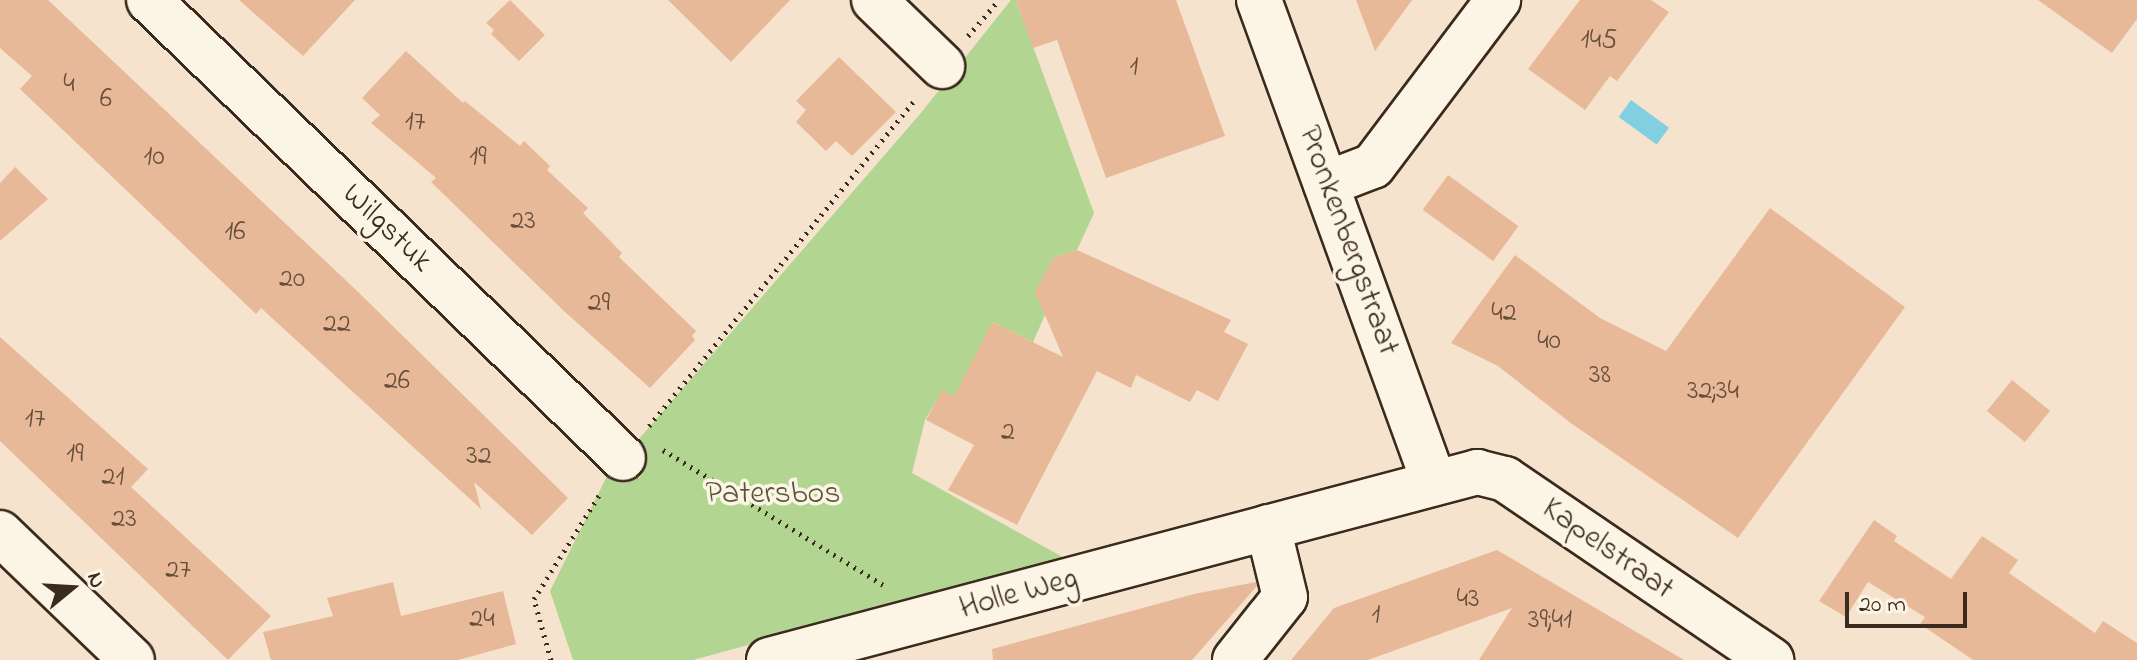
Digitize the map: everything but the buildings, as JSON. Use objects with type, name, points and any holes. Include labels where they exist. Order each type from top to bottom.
[{"type":"street","name":"Wilgstuk","points":[[149,0],[623,458]]},
{"type":"street","points":[[874,0],[942,66]]},
{"type":"street","name":"Pronkenbergstraat","points":[[1259,0],[1434,482]]},
{"type":"street","points":[[1326,184],[1373,166],[1498,0]]},
{"type":"street","name":"Kapelstraat","points":[[1268,527],[1477,472],[1505,479],[1771,660]]},
{"type":"street","points":[[1235,660],[1285,597],[1268,527]]},
{"type":"street","name":"Holle Weg","points":[[769,660],[1268,527]]},
{"type":"street","points":[[0,533],[132,660]]},
{"type":"path","points":[[551,660],[534,599],[623,458],[999,0]]},
{"type":"path","points":[[623,458],[653,444],[935,617]]},
{"type":"green space","name":"Patersbos","points":[[1011,0],[1016,0],[1094,213],[1077,250],[1053,258],[1036,291],[1045,315],[1033,342],[992,322],[987,414],[942,391],[925,420],[912,473],[1066,559],[693,660],[573,660],[550,591],[607,476],[920,114]]},
{"type":"water","points":[[1631,100],[1669,128],[1657,145],[1619,117]]}]
